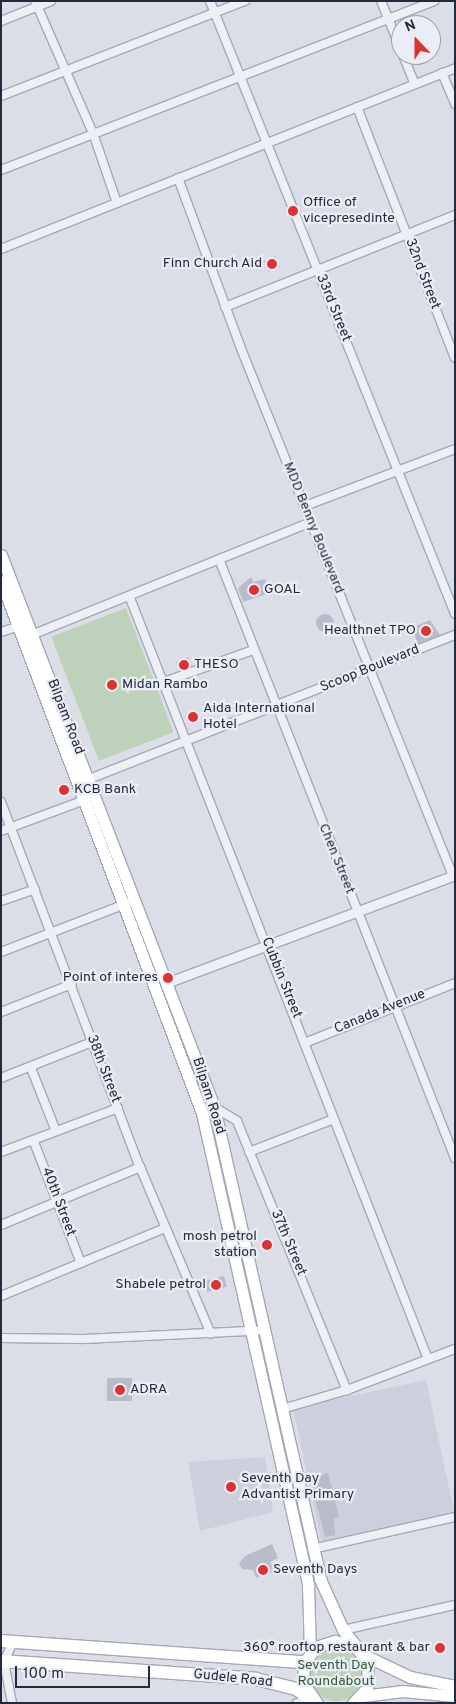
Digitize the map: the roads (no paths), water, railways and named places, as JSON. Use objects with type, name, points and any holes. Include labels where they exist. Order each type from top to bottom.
[{"type":"highway","name":"Gudele Road","points":[[7,1642],[307,1657]]},
{"type":"highway","name":"Gudele Road","points":[[3,1661],[256,1679],[296,1690],[314,1701]]},
{"type":"main road","name":"Bilpam Road","points":[[1,555],[34,634],[89,780],[202,1113],[282,1409],[312,1549],[325,1593],[343,1630],[362,1653]]},
{"type":"main road","name":"Bilpam Road","points":[[1,581],[85,800],[166,983],[214,1108],[260,1331],[308,1585],[307,1657]]},
{"type":"main road","points":[[314,1701],[303,1683],[307,1657],[335,1641],[410,1678],[455,1686]]},
{"type":"main road","points":[[359,1700],[370,1680],[362,1653]]},
{"type":"main road","points":[[359,1700],[403,1691],[455,1696]]},
{"type":"street","points":[[1,21],[36,4],[51,1]]},
{"type":"street","name":"33rd Street","points":[[210,1],[455,614]]},
{"type":"street","points":[[1,96],[215,14],[244,1]]},
{"type":"street","points":[[381,1],[391,26]]},
{"type":"street","points":[[1,170],[434,1]]},
{"type":"street","points":[[36,4],[93,133],[117,203]]},
{"type":"street","points":[[407,65],[415,84]]},
{"type":"street","points":[[1,249],[455,68]]},
{"type":"street","points":[[442,73],[455,104]]},
{"type":"street","name":"32nd Street","points":[[357,107],[455,358]]},
{"type":"street","name":"MDD Benny Boulevard","points":[[178,178],[225,307],[454,878]]},
{"type":"street","points":[[225,307],[455,215]]},
{"type":"street","points":[[305,506],[455,449]]},
{"type":"street","points":[[34,634],[130,598],[219,559],[311,522]]},
{"type":"street","name":"Chen Street","points":[[219,559],[275,707],[455,1158]]},
{"type":"street","name":"Cubbin Street","points":[[130,598],[161,683],[306,1042],[428,1359]]},
{"type":"street","points":[[1,632],[19,626]]},
{"type":"street","name":"Scoop Boulevard","points":[[89,780],[455,635]]},
{"type":"street","points":[[161,683],[253,650]]},
{"type":"street","points":[[1,831],[85,800]]},
{"type":"street","name":"38th Street","points":[[1,802],[53,932],[92,1042],[140,1167],[211,1334]]},
{"type":"street","points":[[166,983],[454,878]]},
{"type":"street","points":[[1,901],[35,889]]},
{"type":"street","points":[[1,952],[130,902]]},
{"type":"street","name":"Canada Avenue","points":[[306,1042],[455,983]]},
{"type":"street","points":[[1,1012],[72,984]]},
{"type":"street","points":[[1,1078],[31,1068],[92,1042]]},
{"type":"street","points":[[31,1068],[56,1131]]},
{"type":"street","points":[[1,1152],[34,1142],[56,1131],[118,1108]]},
{"type":"street","name":"37th Street","points":[[214,1108],[237,1121],[248,1152],[347,1390]]},
{"type":"street","points":[[248,1152],[334,1118]]},
{"type":"street","name":"40th Street","points":[[34,1142],[81,1263]]},
{"type":"street","points":[[1,1225],[58,1203],[140,1167]]},
{"type":"street","points":[[1,1296],[165,1228]]},
{"type":"street","points":[[1,1338],[211,1334],[260,1331]]},
{"type":"street","points":[[282,1409],[347,1390],[455,1349]]},
{"type":"street","points":[[312,1549],[455,1517]]},
{"type":"street","points":[[343,1630],[455,1605]]},
{"type":"street","points":[[7,1642],[3,1661],[5,1692],[12,1703]]},
{"type":"street","points":[[297,1703],[314,1701]]},
{"type":"place","name":"Office of vicepresedinte","points":[[293,211]]},
{"type":"place","name":"Finn Church Aid","points":[[272,264]]},
{"type":"place","name":"GOAL","points":[[254,590]]},
{"type":"place","name":"Healthnet TPO","points":[[426,631]]},
{"type":"place","name":"THESO","points":[[184,665]]},
{"type":"place","name":"Midan Rambo","points":[[112,685]]},
{"type":"place","name":"Aida International Hotel","points":[[193,717]]},
{"type":"place","name":"KCB Bank","points":[[64,790]]},
{"type":"place","name":"Point of interes","points":[[168,978]]},
{"type":"place","name":"mosh petrol station","points":[[267,1245]]},
{"type":"place","name":"Shabele petrol","points":[[216,1285]]},
{"type":"place","name":"ADRA","points":[[120,1390]]},
{"type":"place","name":"Seventh Day Advantist Primary","points":[[231,1487]]},
{"type":"place","name":"Seventh Days","points":[[263,1570]]},
{"type":"place","name":"360° rooftop restaurant & bar","points":[[440,1648]]},
{"type":"park label","name":"Seventh Day Roundabout","points":[[336,1674]]}]
